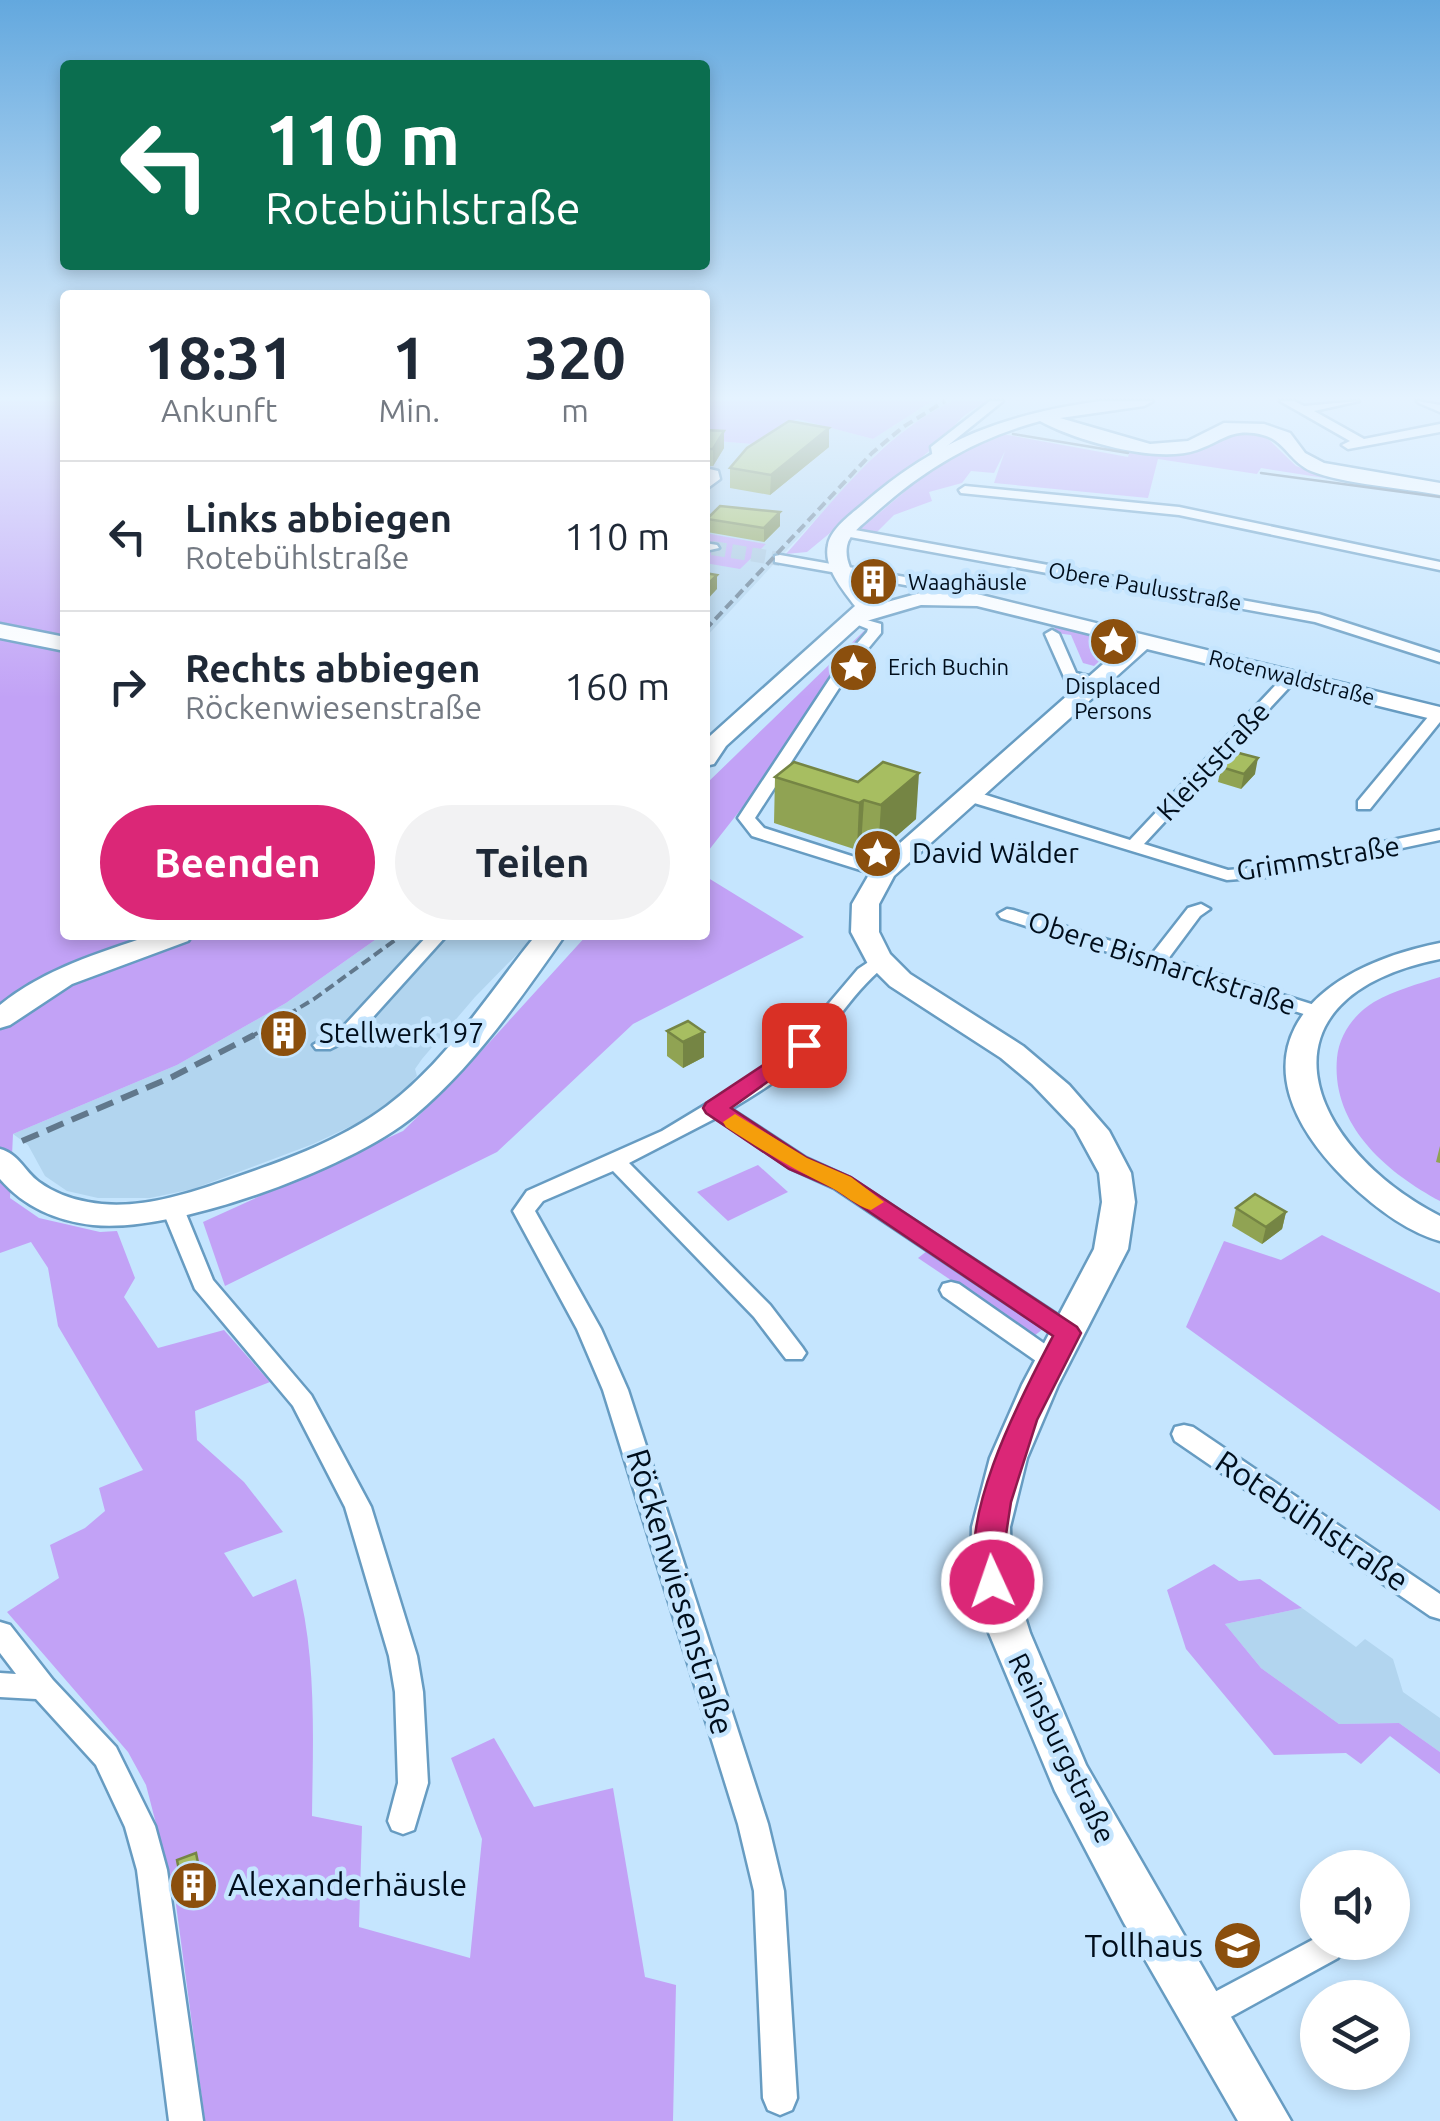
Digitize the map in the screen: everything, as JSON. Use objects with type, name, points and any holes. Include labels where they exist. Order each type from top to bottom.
[{"type":"main road","points":[[868,612],[844,591],[846,576],[837,556],[841,537],[880,500]]},
{"type":"main road","name":"Rotenwaldstraße","points":[[710,752],[868,612],[910,592],[956,590],[1122,637],[1145,639],[1439,714]]},
{"type":"main road","name":"Rotenwaldstraße","points":[[868,612],[962,598],[1029,609]]},
{"type":"main road","points":[[0,630],[60,643]]},
{"type":"main road","points":[[879,961],[866,939],[862,915],[864,898],[882,872],[1145,639]]},
{"type":"main road","points":[[0,1019],[36,990],[164,940]]},
{"type":"main road","points":[[0,1159],[29,1193],[61,1208],[97,1214],[173,1209],[217,1197],[296,1166],[387,1121],[432,1081],[547,940]]},
{"type":"main road","points":[[1440,951],[1387,964],[1358,978],[1317,1012],[1303,1047],[1302,1081],[1308,1106],[1334,1145],[1365,1179],[1440,1230]]},
{"type":"main road","name":"Reinsburgstraße","points":[[879,961],[896,978],[1012,1052],[1080,1114],[1104,1148],[1117,1182],[1118,1218],[1111,1249],[1023,1420],[996,1502],[989,1548],[992,1582],[1014,1652],[1036,1691],[1070,1776],[1266,2121]]},
{"type":"street","points":[[1063,500],[1190,513],[1440,566]]},
{"type":"street","name":"Rotenwaldstraße","points":[[841,537],[788,560],[846,576],[956,590]]},
{"type":"street","name":"Obere Paulusstraße","points":[[841,537],[1262,606],[1319,618],[1440,658]]},
{"type":"street","points":[[868,612],[846,666],[746,818],[758,832],[882,872]]},
{"type":"street","points":[[1052,634],[1070,676],[1096,682]]},
{"type":"street","name":"Kleiststraße","points":[[1134,846],[1292,676]]},
{"type":"street","points":[[1364,805],[1439,714]]},
{"type":"street","name":"Grimmstraße","points":[[966,796],[1211,871],[1244,875],[1440,836]]},
{"type":"street","points":[[1157,960],[1201,908]]},
{"type":"street","name":"Obere Bismarckstraße","points":[[1007,914],[1317,1012]]},
{"type":"street","points":[[323,1045],[349,1032],[433,940]]},
{"type":"street","name":"Röckenwiesenstraße","points":[[780,2098],[768,1891],[753,1824],[640,1472],[625,1408],[578,1303],[524,1211],[535,1196],[715,1108],[796,1053],[842,993],[879,961]]},
{"type":"street","points":[[715,1108],[798,1163],[842,1183],[1061,1348]]},
{"type":"street","points":[[614,1160],[762,1311],[794,1353]]},
{"type":"street","points":[[173,1209],[203,1284],[302,1400],[358,1507],[403,1656],[409,1692],[413,1784],[402,1821]]},
{"type":"street","points":[[951,1290],[1061,1348]]},
{"type":"street","name":"Rotebühlstraße","points":[[1184,1434],[1440,1608]]},
{"type":"street","points":[[0,1633],[43,1688],[106,1756],[140,1826],[152,1870],[186,2121]]},
{"type":"street","points":[[0,1685],[43,1688]]},
{"type":"street","points":[[1205,2014],[1306,1960]]},
{"type":"shaded area","points":[[0,500],[60,500],[60,940],[375,940],[286,1003],[177,1065],[13,1134],[10,1198],[39,1218],[100,1232],[117,1231],[135,1278],[124,1297],[158,1348],[224,1330],[270,1382],[195,1411],[197,1440],[244,1482],[283,1532],[224,1553],[253,1597],[296,1579],[311,1667],[312,1816],[362,1826],[359,1927],[470,1958],[482,1839],[451,1758],[494,1738],[534,1807],[613,1788],[645,1977],[676,1985],[673,2121],[205,2121],[175,1897],[146,1785],[128,1752],[7,1612],[59,1578],[50,1545],[85,1528],[105,1511],[99,1488],[143,1470],[58,1326],[48,1268],[31,1242],[0,1253]]},
{"type":"shaded area","points":[[710,500],[834,500],[710,633]]},
{"type":"shaded area","points":[[833,500],[870,500],[807,552],[786,554]]},
{"type":"shaded area","points":[[895,500],[932,500],[894,515],[875,534],[858,531]]},
{"type":"shaded area","points":[[710,534],[766,544],[740,569],[710,564],[710,548],[715,544],[710,542]]},
{"type":"shaded area","points":[[1054,624],[1119,643],[1094,666],[1083,663],[1071,635],[1056,633]]},
{"type":"shaded area","points":[[868,631],[827,681],[781,758],[710,849],[710,780]]},
{"type":"shaded area","points":[[710,879],[804,937],[633,1024],[497,1152],[225,1286],[203,1222],[403,1131],[456,1079],[582,940],[710,940]]},
{"type":"shaded area","points":[[375,940],[530,940],[422,1059],[415,1069],[417,1076],[401,1093],[364,1120],[313,1144],[193,1189],[150,1198],[98,1198],[67,1191],[45,1176],[28,1145],[13,1134],[177,1065],[286,1003]]},
{"type":"shaded area","points":[[1440,977],[1440,1201],[1400,1176],[1366,1144],[1343,1105],[1337,1082],[1337,1058],[1344,1033],[1367,1007],[1390,994]]},
{"type":"shaded area","points":[[758,1165],[788,1192],[728,1221],[697,1192]]},
{"type":"shaded area","points":[[1322,1235],[1440,1293],[1440,1511],[1186,1327],[1224,1241],[1281,1260]]},
{"type":"shaded area","points":[[927,1251],[1043,1329],[1034,1336],[918,1258]]},
{"type":"shaded area","points":[[1214,1564],[1239,1581],[1260,1579],[1302,1608],[1225,1624],[1261,1668],[1339,1724],[1399,1723],[1440,1752],[1440,1774],[1390,1736],[1361,1764],[1346,1753],[1274,1755],[1186,1649],[1167,1590]]},
{"type":"shaded area","points":[[1302,1608],[1356,1647],[1365,1639],[1393,1659],[1403,1692],[1440,1718],[1440,1752],[1399,1723],[1339,1724],[1261,1668],[1225,1624]]},
{"type":"building","points":[[720,506],[780,512],[764,528],[710,519]]},
{"type":"building","points":[[1235,752],[1258,758],[1244,774],[1221,767]]},
{"type":"building","points":[[794,762],[858,782],[883,762],[919,773],[881,805],[864,800],[859,803],[775,777]]},
{"type":"building","points":[[688,1021],[704,1032],[683,1042],[667,1031]]},
{"type":"building","points":[[1255,1194],[1286,1212],[1266,1227],[1236,1208]]},
{"type":"building","points":[[196,1853],[200,1873],[181,1880],[177,1860]]},
{"type":"tunnel","points":[[712,548],[780,559]]},
{"type":"railway","points":[[710,625],[828,500]]},
{"type":"railway","points":[[254,1035],[314,999],[395,940]]},
{"type":"railway","points":[[22,1141],[172,1077],[254,1035]]},
{"type":"railway","points":[[249,1038],[254,1035]]},
{"type":"slow traffic","points":[[735,1122],[798,1163],[842,1183],[871,1202]]},
{"type":"place","name":"Waaghäusle","points":[[873,582]]},
{"type":"place","name":"Displaced Persons","points":[[1113,642]]},
{"type":"place","name":"Erich Buchin","points":[[853,667]]},
{"type":"place","name":"David Wälder","points":[[877,853]]},
{"type":"place","name":"Stellwerk197","points":[[284,1033]]},
{"type":"place","name":"Alexanderhäusle","points":[[193,1885]]},
{"type":"place","name":"Tollhaus","points":[[1238,1946]]},
{"type":"route","points":[[804,1045],[787,1061],[715,1108],[798,1163],[842,1183],[1068,1333],[1023,1420],[996,1502],[989,1548],[992,1582]]}]
